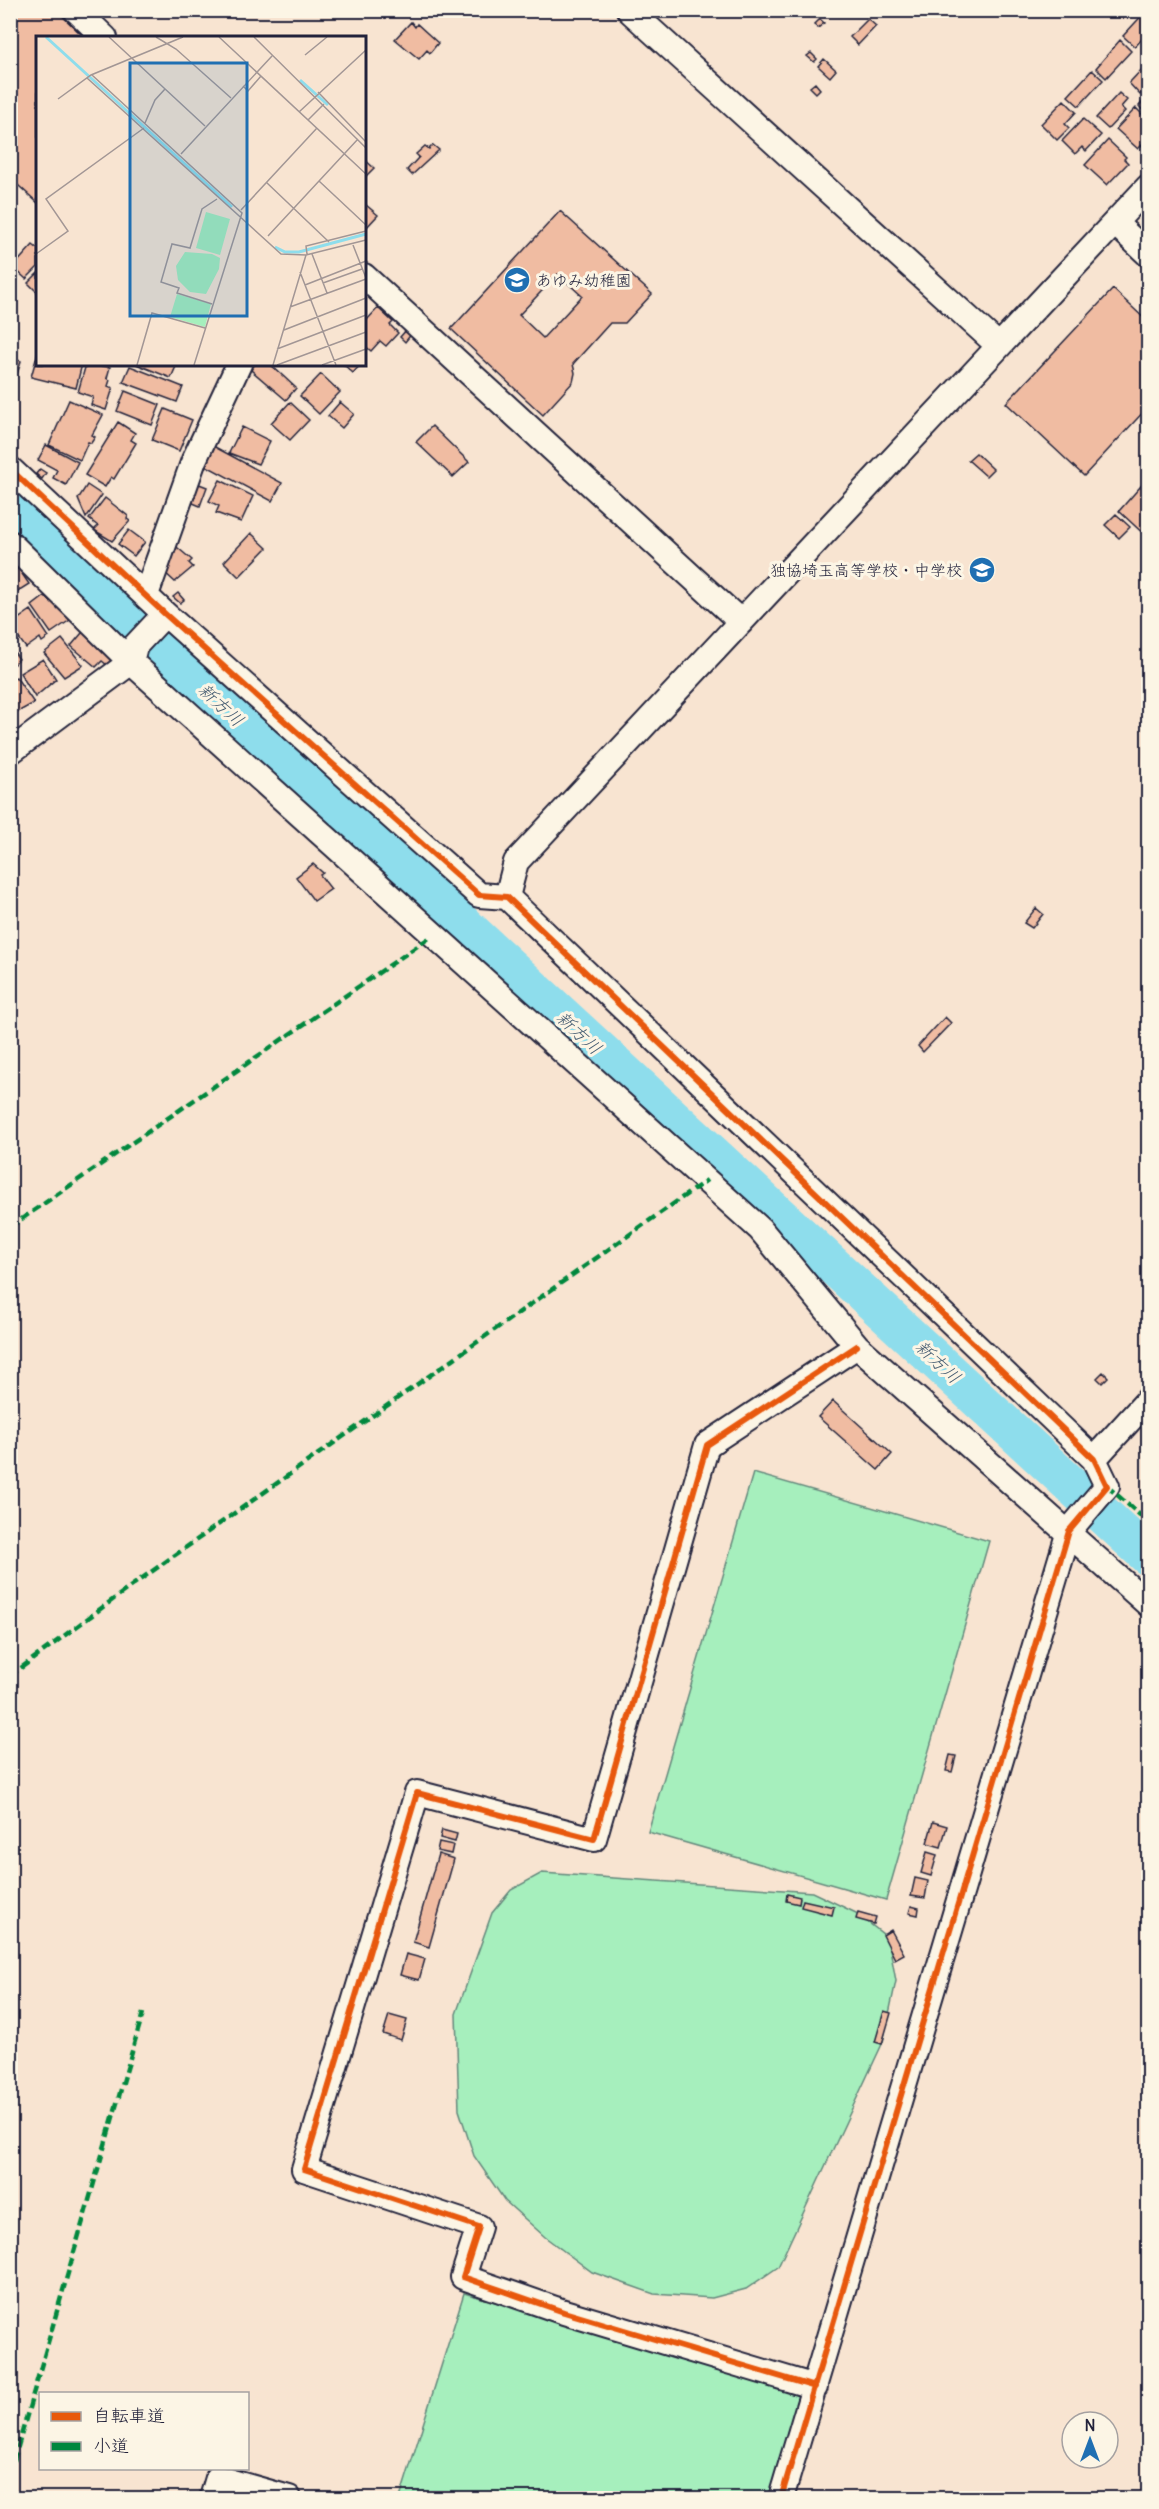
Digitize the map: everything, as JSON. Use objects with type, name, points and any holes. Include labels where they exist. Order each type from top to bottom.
[{"type":"street","points":[[76,10],[103,36]]},
{"type":"street","points":[[629,10],[999,346]]},
{"type":"street","points":[[507,897],[516,862],[1149,187]]},
{"type":"street","points":[[1115,223],[1149,254]]},
{"type":"street","points":[[366,278],[741,622]]},
{"type":"street","points":[[146,595],[194,460],[238,366]]},
{"type":"street","points":[[10,470],[146,595],[162,617],[479,895],[507,897],[1094,1460],[1107,1486],[1075,1523],[781,2499]]},
{"type":"street","points":[[10,543],[760,1229],[858,1346],[1075,1523],[1149,1604]]},
{"type":"street","points":[[10,752],[133,654],[162,617]]},
{"type":"street","points":[[814,2387],[564,2312],[463,2277],[479,2227],[304,2169],[417,1793],[594,1839],[707,1445],[858,1346]]},
{"type":"street","points":[[1094,1460],[1149,1400]]},
{"type":"street","points":[[212,2499],[218,2478],[289,2499]]},
{"type":"green space","points":[[753,1473],[989,1541],[886,1900],[648,1832]]},
{"type":"green space","points":[[542,1873],[812,1892],[856,1913],[888,1938],[896,1981],[883,2042],[778,2267],[746,2289],[712,2298],[654,2294],[592,2272],[545,2237],[505,2201],[474,2156],[459,2110],[456,2014],[492,1913],[511,1890]]},
{"type":"green space","points":[[464,2293],[802,2392],[772,2498],[400,2498]]},
{"type":"building","points":[[10,10],[56,10],[83,36],[36,36],[36,201],[10,178]]},
{"type":"building","points":[[447,10],[460,10],[454,17]]},
{"type":"building","points":[[1147,10],[1148,32],[1135,47],[1123,36]]},
{"type":"building","points":[[820,19],[824,23],[818,28],[814,25]]},
{"type":"building","points":[[868,19],[876,26],[858,45],[850,37]]},
{"type":"building","points":[[411,22],[415,27],[417,24],[438,43],[430,53],[427,50],[419,59],[395,39]]},
{"type":"building","points":[[1120,40],[1131,51],[1106,78],[1096,68]]},
{"type":"building","points":[[811,53],[817,59],[814,62],[807,56]]},
{"type":"building","points":[[824,59],[836,70],[830,77],[818,66]]},
{"type":"building","points":[[1148,63],[1148,86],[1140,95],[1129,83]]},
{"type":"building","points":[[1092,70],[1103,80],[1079,106],[1068,96]]},
{"type":"building","points":[[815,83],[820,89],[816,93],[810,87]]},
{"type":"building","points":[[1119,93],[1127,100],[1121,107],[1125,111],[1108,129],[1096,118]]},
{"type":"building","points":[[1148,96],[1148,117],[1139,106]]},
{"type":"building","points":[[1064,100],[1076,112],[1065,124],[1069,128],[1057,140],[1041,124]]},
{"type":"building","points":[[1136,108],[1148,120],[1148,147],[1144,143],[1138,149],[1116,129]]},
{"type":"building","points":[[1083,119],[1101,135],[1086,151],[1082,147],[1075,154],[1062,141]]},
{"type":"building","points":[[1108,140],[1126,157],[1124,159],[1128,163],[1107,185],[1085,165]]},
{"type":"building","points":[[433,145],[439,150],[412,175],[407,170],[419,157],[416,154],[425,146],[429,149]]},
{"type":"building","points":[[366,161],[374,168],[366,176]]},
{"type":"building","points":[[366,205],[378,215],[366,228]]},
{"type":"building","points":[[560,211],[652,294],[625,323],[610,323],[573,364],[575,373],[573,382],[543,415],[451,329]],"holes":[[[558,274],[582,296],[543,338],[519,315]]]},
{"type":"building","points":[[33,245],[36,247],[36,269],[26,279],[13,267]]},
{"type":"building","points":[[36,275],[36,291],[28,283]]},
{"type":"building","points":[[1113,289],[1148,322],[1148,407],[1084,476],[1006,403]]},
{"type":"building","points":[[378,308],[393,322],[390,325],[398,333],[386,346],[380,341],[371,351],[366,347],[366,321]]},
{"type":"building","points":[[408,328],[413,332],[405,342],[400,337]]},
{"type":"building","points":[[10,358],[21,361],[16,378],[10,376]]},
{"type":"building","points":[[36,359],[36,366],[82,366],[76,388],[31,377]]},
{"type":"building","points":[[85,366],[110,367],[107,378],[110,380],[108,386],[113,388],[106,410],[91,405],[93,397],[78,392]]},
{"type":"building","points":[[130,366],[183,387],[177,402],[123,382]]},
{"type":"building","points":[[141,366],[176,366],[171,378]]},
{"type":"building","points":[[254,366],[272,366],[296,388],[286,400],[251,370]]},
{"type":"building","points":[[345,366],[359,366],[353,373]]},
{"type":"building","points":[[321,374],[340,392],[319,414],[300,396]]},
{"type":"building","points":[[125,391],[160,405],[152,425],[117,411]]},
{"type":"building","points":[[69,400],[103,415],[92,435],[95,437],[91,443],[88,442],[80,460],[49,445]]},
{"type":"building","points":[[290,402],[309,420],[290,440],[271,423]]},
{"type":"building","points":[[340,402],[354,414],[342,428],[328,416]]},
{"type":"building","points":[[165,409],[192,420],[179,451],[152,440]]},
{"type":"building","points":[[118,422],[135,433],[131,440],[136,443],[114,479],[111,477],[105,487],[85,475]]},
{"type":"building","points":[[432,426],[469,462],[453,477],[416,442]]},
{"type":"building","points":[[242,427],[270,441],[258,464],[229,453]]},
{"type":"building","points":[[46,445],[78,462],[66,485],[53,478],[57,470],[38,460]]},
{"type":"building","points":[[213,446],[282,483],[272,501],[203,464]]},
{"type":"building","points":[[976,453],[993,469],[986,476],[968,460]]},
{"type":"building","points":[[40,469],[46,473],[42,479],[36,474]]},
{"type":"building","points":[[1148,478],[1148,538],[1119,511]]},
{"type":"building","points":[[220,480],[253,496],[241,522],[216,513],[219,506],[209,501]]},
{"type":"building","points":[[194,482],[207,487],[200,506],[186,500]]},
{"type":"building","points":[[87,485],[102,495],[86,518],[78,499]]},
{"type":"building","points":[[105,498],[128,516],[127,519],[130,521],[112,541],[94,530],[98,526],[89,519]]},
{"type":"building","points":[[1116,514],[1130,527],[1119,538],[1105,525]]},
{"type":"building","points":[[129,530],[145,542],[134,556],[118,544]]},
{"type":"building","points":[[251,533],[267,548],[239,577],[224,562]]},
{"type":"building","points":[[171,542],[192,560],[189,563],[193,567],[175,582],[162,570]]},
{"type":"building","points":[[14,562],[29,584],[10,596],[10,564]]},
{"type":"building","points":[[49,593],[73,618],[51,633],[32,606]]},
{"type":"building","points":[[178,593],[184,600],[180,603],[173,597]]},
{"type":"building","points":[[31,610],[49,637],[42,642],[40,638],[26,648],[12,629],[17,626],[14,622]]},
{"type":"building","points":[[87,627],[117,653],[107,665],[102,661],[96,667],[71,646]]},
{"type":"building","points":[[62,639],[83,665],[64,677],[44,653]]},
{"type":"building","points":[[10,646],[19,659],[10,668]]},
{"type":"building","points":[[43,659],[56,679],[35,697],[20,673]]},
{"type":"building","points":[[16,677],[34,703],[14,714],[10,709],[10,681]]},
{"type":"building","points":[[10,720],[18,732],[10,737]]},
{"type":"building","points":[[313,864],[323,873],[320,875],[331,889],[314,901],[296,877]]},
{"type":"building","points":[[1036,908],[1043,914],[1032,928],[1024,923]]},
{"type":"building","points":[[945,1017],[951,1023],[923,1052],[918,1046]]},
{"type":"building","points":[[1103,1372],[1108,1377],[1102,1383],[1097,1378]]},
{"type":"building","points":[[833,1401],[892,1454],[878,1470],[818,1417]]},
{"type":"building","points":[[950,1755],[956,1756],[952,1772],[946,1771]]},
{"type":"building","points":[[933,1822],[947,1826],[941,1847],[927,1843]]},
{"type":"building","points":[[442,1830],[457,1834],[455,1842],[440,1838]]},
{"type":"building","points":[[439,1842],[453,1845],[451,1854],[437,1851]]},
{"type":"building","points":[[927,1852],[937,1855],[931,1876],[921,1873]]},
{"type":"building","points":[[438,1854],[454,1859],[429,1947],[413,1942]]},
{"type":"building","points":[[915,1878],[928,1881],[925,1898],[911,1896]]},
{"type":"building","points":[[787,1894],[800,1897],[799,1904],[786,1901]]},
{"type":"building","points":[[803,1900],[834,1907],[832,1915],[801,1907]]},
{"type":"building","points":[[911,1906],[919,1908],[918,1915],[909,1913]]},
{"type":"building","points":[[858,1912],[876,1917],[874,1924],[856,1919]]},
{"type":"building","points":[[891,1930],[904,1954],[895,1959],[883,1935]]},
{"type":"building","points":[[406,1954],[425,1959],[419,1980],[400,1975]]},
{"type":"building","points":[[884,2011],[891,2013],[882,2044],[875,2042]]},
{"type":"building","points":[[389,2015],[407,2020],[401,2040],[383,2034]]},
{"type":"waterway","name":"新方川","points":[[10,511],[168,652],[1148,1556]]},
{"type":"marked path","points":[[10,1227],[432,936]]},
{"type":"marked path","points":[[10,1676],[134,1584],[707,1180]]},
{"type":"marked path","points":[[1107,1486],[1148,1522]]},
{"type":"marked path","points":[[10,2474],[143,2013]]},
{"type":"cycle path","points":[[10,469],[165,614],[479,895],[507,897],[1094,1459],[1107,1486],[1069,1531],[781,2498]]},
{"type":"cycle path","points":[[815,2387],[564,2312],[463,2277],[479,2227],[304,2169],[417,1793],[594,1839],[707,1445],[857,1346]]},
{"type":"place","name":"あゆみ幼稚園","points":[[517,280]]},
{"type":"place","name":"独協埼玉高等学校・中学校","points":[[982,570]]}]
